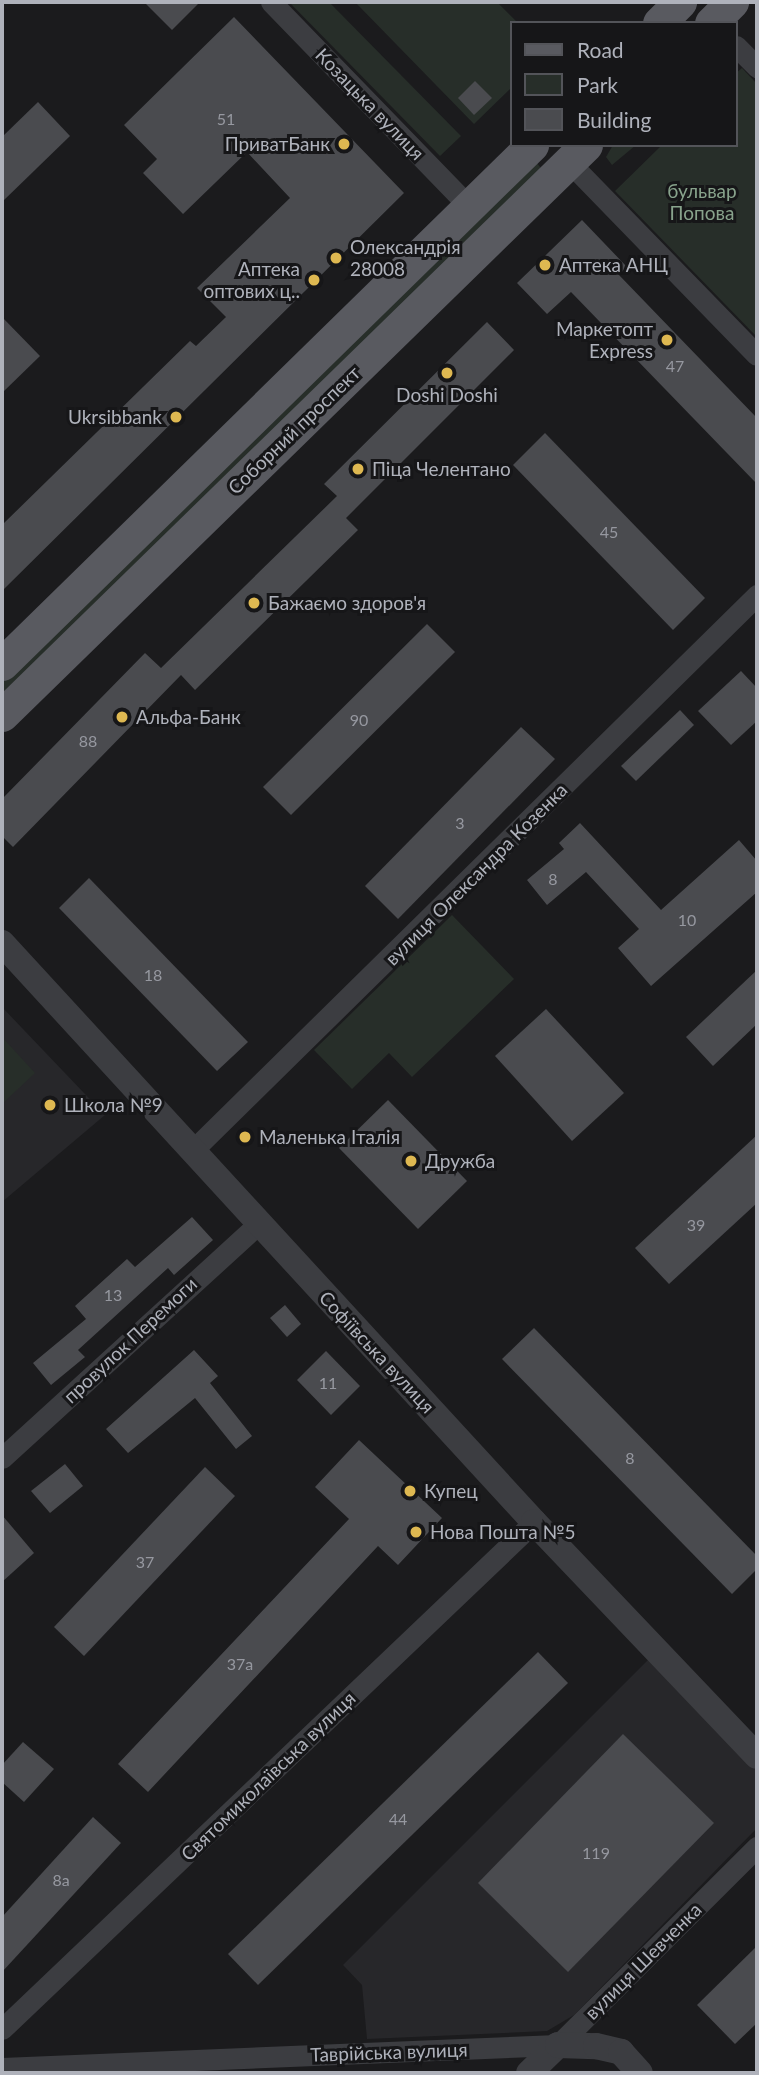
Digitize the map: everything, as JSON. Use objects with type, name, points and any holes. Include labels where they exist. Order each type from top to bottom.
[{"type":"main road","points":[[661,21],[680,2]]},
{"type":"main road","name":"Соборний проспект","points":[[2,664],[529,147]]},
{"type":"main road","name":"Соборний проспект","points":[[2,715],[569,151]]},
{"type":"street","name":"Козацька вулиця","points":[[271,2],[469,206]]},
{"type":"street","points":[[738,48],[757,67]]},
{"type":"street","points":[[569,151],[757,355]]},
{"type":"street","name":"вулиця Олександра Козенка","points":[[192,1151],[757,595]]},
{"type":"street","name":"Софіївська вулиця","points":[[2,943],[534,1522],[757,1756]]},
{"type":"street","name":"провулок Перемоги","points":[[2,1458],[259,1223]]},
{"type":"street","name":"Святомиколаївська вулиця","points":[[2,2029],[534,1522]]},
{"type":"street","name":"вулиця Шевченка","points":[[529,2073],[757,1847]]},
{"type":"street","name":"Таврійська вулиця","points":[[2,2068],[558,2045],[596,2046],[621,2052],[640,2073]]},
{"type":"shaded area","name":"Школа №9","points":[[2,1007],[105,1115],[2,1202]]},
{"type":"shaded area","points":[[649,1659],[757,1771],[757,1828],[574,2015],[547,2031],[367,2039],[362,1985],[343,1965]]},
{"type":"green space","points":[[289,2],[329,2],[461,136],[440,156]]},
{"type":"green space","points":[[355,2],[497,2],[516,21],[510,21],[510,89],[474,124]]},
{"type":"green space","name":"бульвар Попова","points":[[742,68],[757,84],[757,337],[615,191],[660,147],[738,147],[738,71]]},
{"type":"green space","points":[[612,147],[634,147],[612,165],[606,157]]},
{"type":"green space","points":[[537,163],[543,171],[2,703],[2,678]]},
{"type":"green space","points":[[452,915],[514,979],[412,1077],[389,1053],[352,1089],[314,1050]]},
{"type":"green space","points":[[2,1037],[35,1073],[2,1104]]},
{"type":"building","points":[[144,2],[200,2],[172,30]]},
{"type":"building","points":[[234,17],[404,193],[2,591],[2,525],[190,341],[196,346],[226,317],[197,288],[290,198],[247,152],[183,214],[143,173],[157,159],[124,125]]},
{"type":"building","points":[[475,81],[492,98],[474,115],[458,98]]},
{"type":"building","points":[[38,102],[70,136],[2,202],[2,137]]},
{"type":"building","points":[[582,220],[627,267],[619,275],[757,418],[757,484],[571,292],[547,314],[517,283]]},
{"type":"building","points":[[2,317],[40,356],[2,393]]},
{"type":"building","points":[[487,322],[514,350],[346,518],[358,530],[195,690],[181,675],[13,847],[2,836],[2,799],[145,653],[161,668],[337,496],[324,484]]},
{"type":"building","points":[[545,433],[705,598],[673,630],[513,465]]},
{"type":"building","points":[[427,624],[455,652],[291,815],[263,787]]},
{"type":"building","points":[[741,671],[757,688],[757,721],[731,745],[698,711]]},
{"type":"building","points":[[680,710],[694,725],[636,781],[621,766]]},
{"type":"building","points":[[521,727],[555,759],[398,919],[365,886]]},
{"type":"building","points":[[580,823],[661,910],[739,840],[757,861],[757,892],[651,986],[618,948],[639,929],[586,872],[547,905],[527,880],[564,849],[559,843]]},
{"type":"building","points":[[89,878],[248,1042],[217,1071],[59,908]]},
{"type":"building","points":[[757,970],[757,1024],[713,1066],[686,1037]]},
{"type":"building","points":[[546,1009],[624,1093],[572,1141],[495,1056]]},
{"type":"building","points":[[388,1100],[467,1181],[418,1229],[339,1148]]},
{"type":"building","points":[[757,1135],[757,1203],[669,1284],[635,1248]]},
{"type":"building","points":[[192,1217],[213,1240],[174,1275],[168,1268],[78,1350],[85,1357],[51,1385],[33,1363],[86,1319],[75,1306],[127,1259],[135,1267]]},
{"type":"building","points":[[285,1305],[301,1324],[287,1337],[270,1318]]},
{"type":"building","points":[[534,1328],[757,1556],[757,1569],[732,1594],[502,1359]]},
{"type":"building","points":[[194,1350],[218,1376],[210,1383],[252,1436],[236,1449],[195,1398],[128,1453],[106,1429]]},
{"type":"building","points":[[326,1351],[360,1386],[331,1415],[297,1380]]},
{"type":"building","points":[[359,1440],[442,1518],[398,1565],[378,1546],[148,1792],[118,1764],[349,1519],[315,1487]]},
{"type":"building","points":[[65,1464],[83,1486],[50,1513],[31,1491]]},
{"type":"building","points":[[205,1467],[235,1496],[84,1656],[54,1627]]},
{"type":"building","points":[[2,1515],[34,1553],[2,1582]]},
{"type":"building","points":[[538,1652],[568,1683],[258,1985],[228,1954]]},
{"type":"building","points":[[623,1734],[714,1823],[568,1972],[478,1883]]},
{"type":"building","points":[[23,1742],[54,1769],[24,1802],[2,1782],[2,1765]]},
{"type":"building","points":[[93,1817],[121,1843],[2,1972],[2,1917]]},
{"type":"building","points":[[757,1946],[757,2023],[735,2044],[697,2005]]},
{"type":"place","name":"ПриватБанк","points":[[344,144]]},
{"type":"place","name":"Олександрія 28008","points":[[336,258]]},
{"type":"place","name":"Аптека АНЦ","points":[[545,265]]},
{"type":"place","name":"Аптека оптових ц..","points":[[314,280]]},
{"type":"place","name":"Маркетопт Express","points":[[667,340]]},
{"type":"place","name":"Doshi Doshi","points":[[447,373]]},
{"type":"place","name":"Ukrsibbank","points":[[176,417]]},
{"type":"place","name":"Піца Челентано","points":[[358,469]]},
{"type":"place","name":"Бажаємо здоров'я","points":[[254,603]]},
{"type":"place","name":"Альфа-Банк","points":[[122,717]]},
{"type":"place","name":"Школа №9","points":[[50,1105]]},
{"type":"place","name":"Маленька Італія","points":[[245,1137]]},
{"type":"place","name":"Дружба","points":[[411,1161]]},
{"type":"place","name":"Купец","points":[[410,1491]]},
{"type":"place","name":"Нова Пошта №5","points":[[416,1532]]}]
